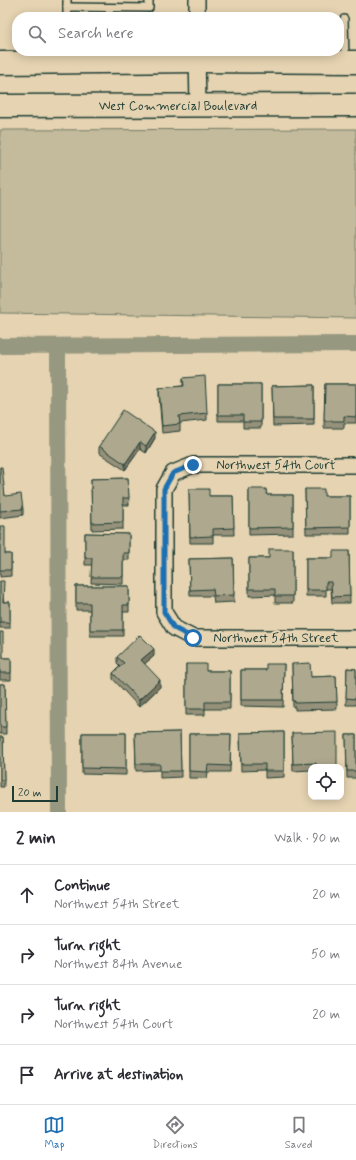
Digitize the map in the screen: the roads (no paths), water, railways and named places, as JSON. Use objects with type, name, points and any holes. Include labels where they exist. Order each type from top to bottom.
[{"type":"highway","points":[[0,63],[197,56],[351,62]]},
{"type":"highway","name":"West Commercial Boulevard","points":[[0,106],[356,105]]},
{"type":"street","points":[[197,0],[197,12]]},
{"type":"street","points":[[197,56],[198,106]]},
{"type":"street","name":"Northwest 54th Court","points":[[174,628],[164,612],[164,489],[173,473],[193,465],[356,464]]},
{"type":"street","name":"Northwest 54th Street","points":[[174,628],[193,638],[356,638]]},
{"type":"lane","points":[[67,4],[149,8],[149,0]]},
{"type":"lane","points":[[344,19],[351,62]]},
{"type":"waterway","points":[[0,346],[356,344]]},
{"type":"waterway","points":[[58,346],[59,812]]}]
